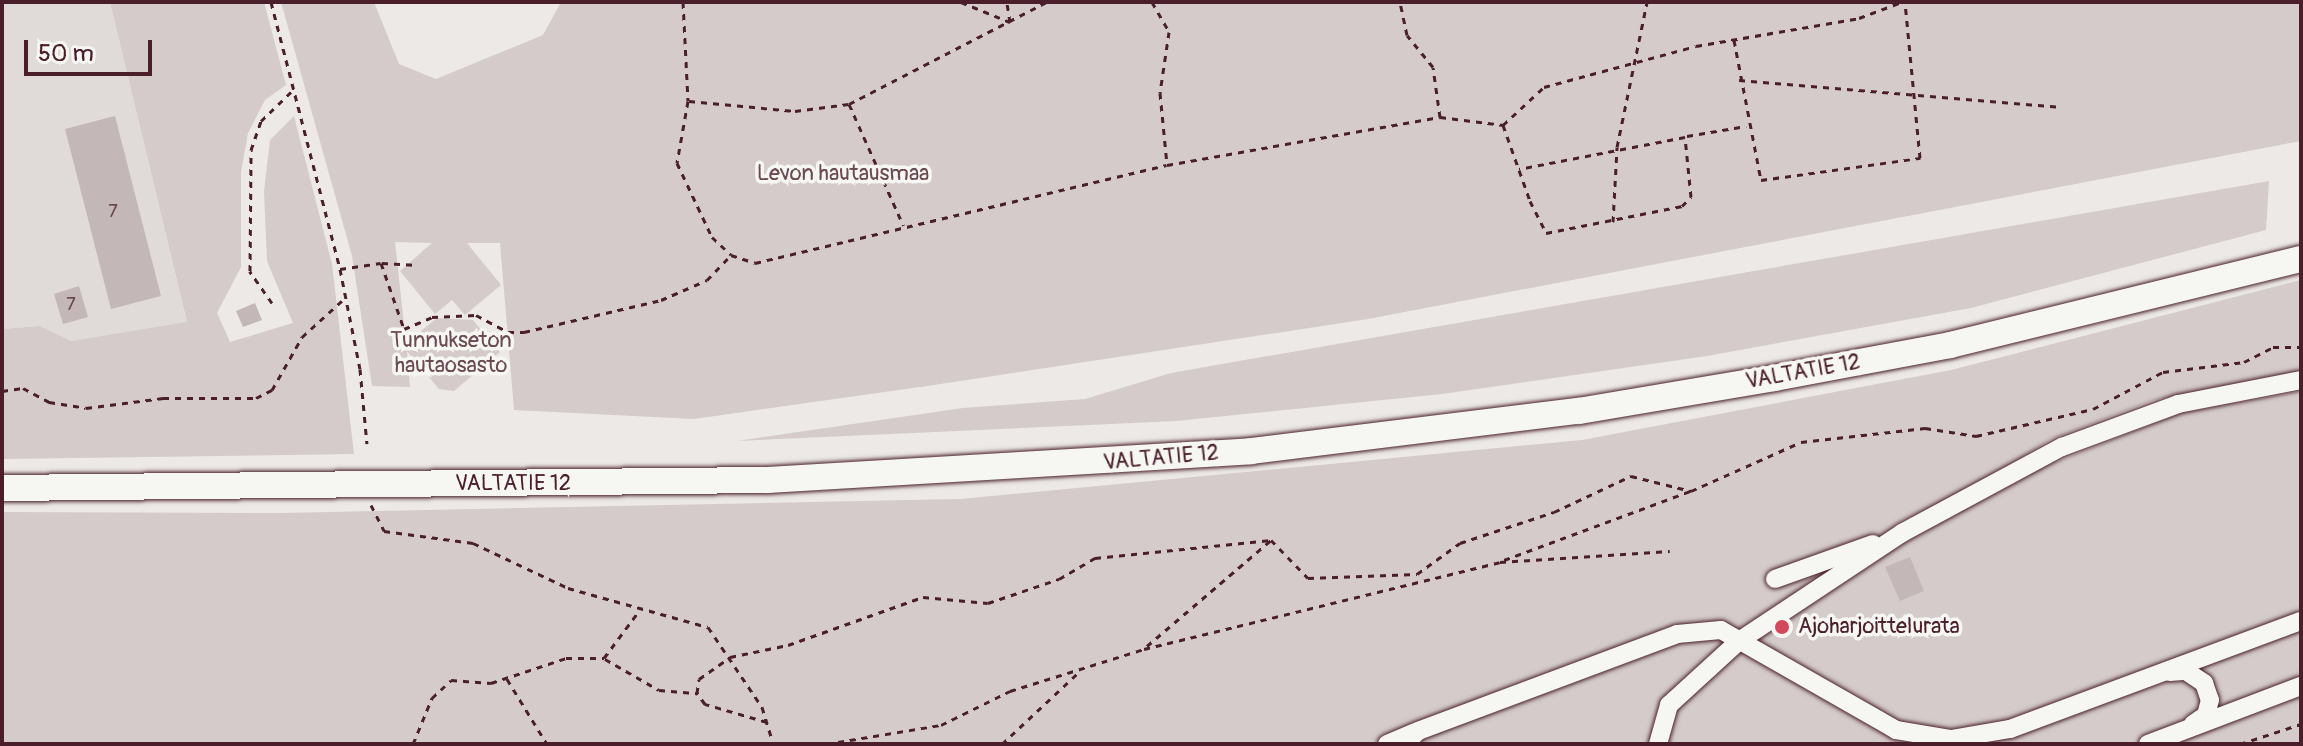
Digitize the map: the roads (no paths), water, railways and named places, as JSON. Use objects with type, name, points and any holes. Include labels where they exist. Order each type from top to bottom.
[{"type":"highway","name":"VALTATIE 12","points":[[2,488],[783,480],[1251,451],[1579,411],[1789,375],[1950,345],[2301,259]]},
{"type":"lane","points":[[1658,744],[1669,705],[1739,641],[1902,533],[2062,447],[2178,404],[2301,380]]},
{"type":"lane","points":[[1775,579],[1902,533]]},
{"type":"lane","points":[[1387,744],[1411,738],[1677,634],[1721,630],[1896,730],[1951,739],[2010,729],[2301,621]]},
{"type":"lane","points":[[2164,672],[2186,671],[2204,683],[2210,700],[2206,715],[2184,730]]},
{"type":"lane","points":[[2148,744],[2301,686]]},
{"type":"place","name":"Ajoharjoittelurata","points":[[1782,627]]},
{"type":"park label","name":"Levon hautausmaa","points":[[843,174]]},
{"type":"park label","name":"Tunnukseton hautaosasto","points":[[451,352]]}]
